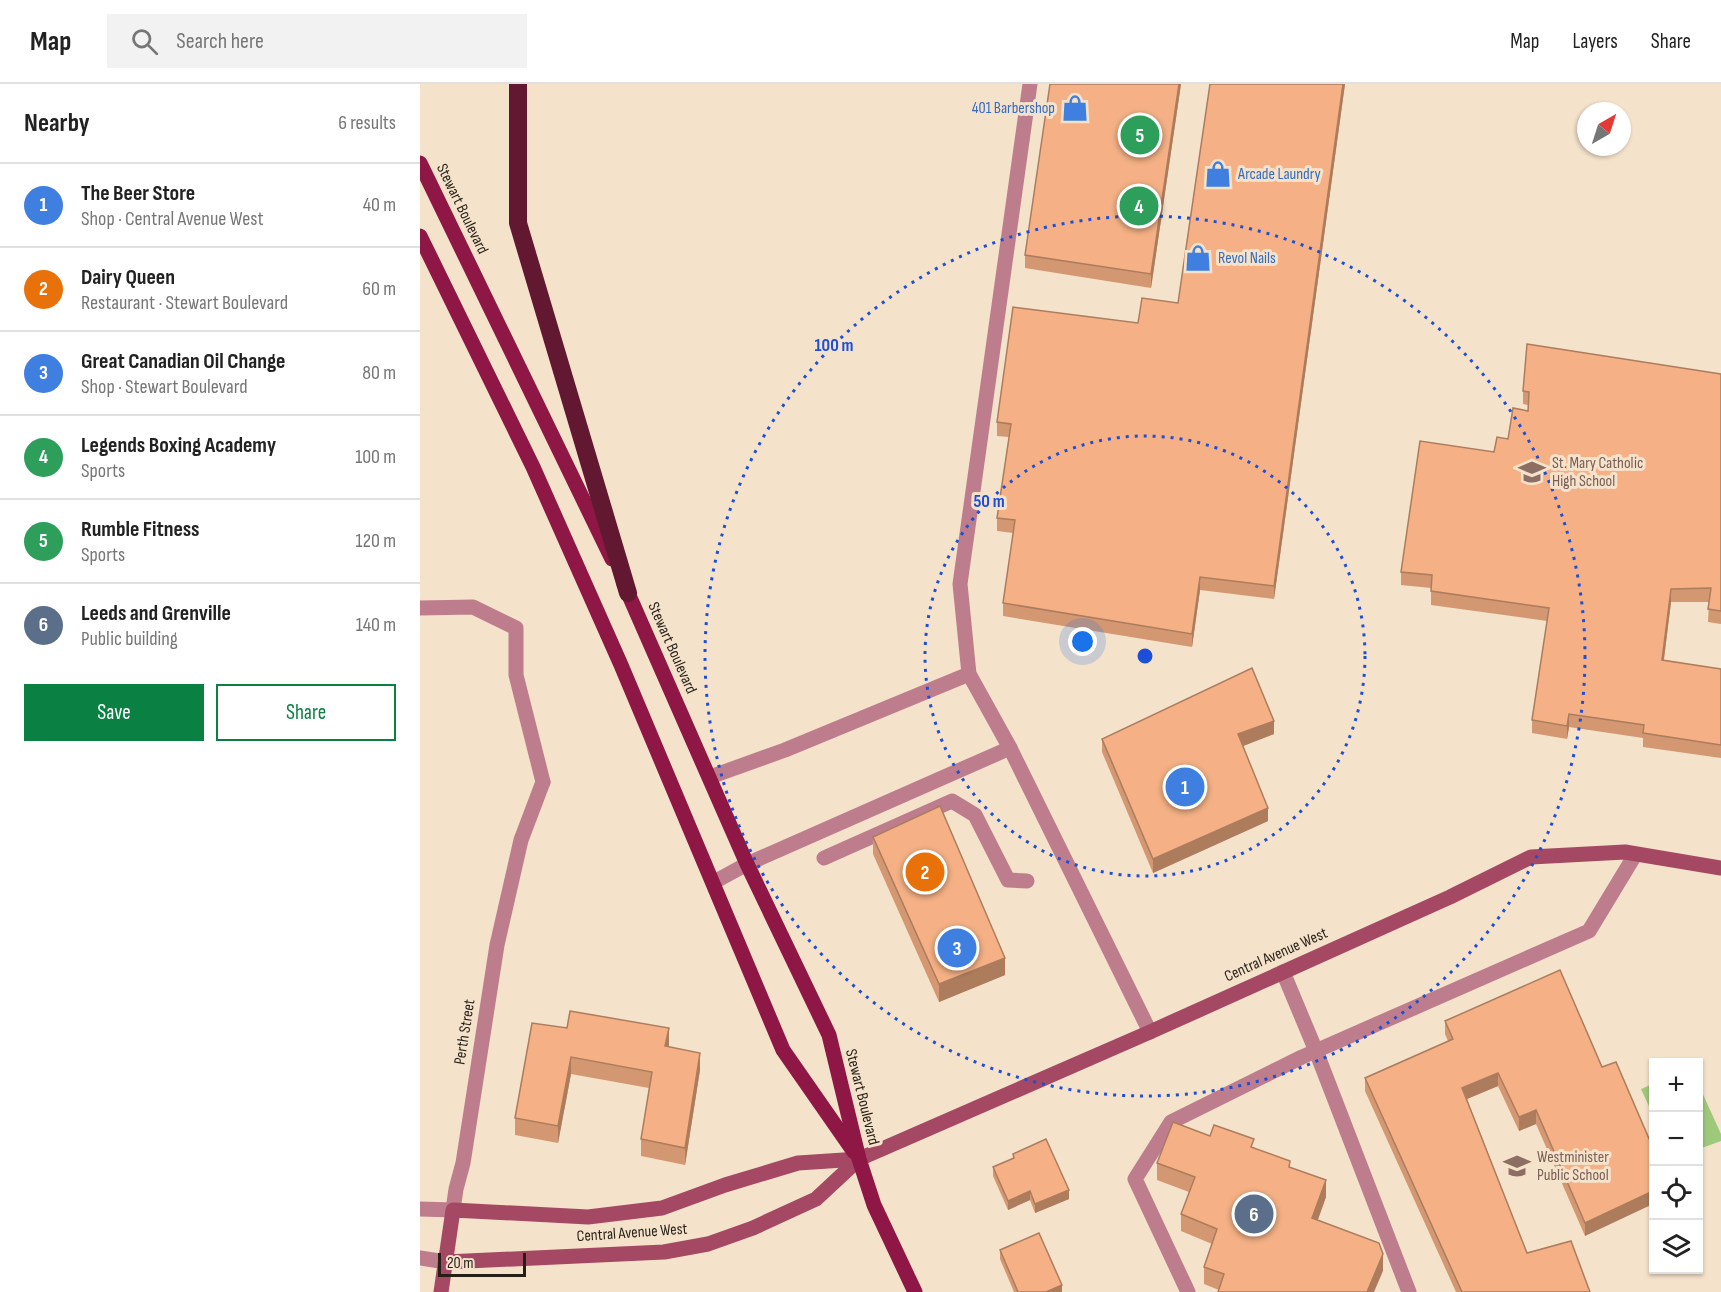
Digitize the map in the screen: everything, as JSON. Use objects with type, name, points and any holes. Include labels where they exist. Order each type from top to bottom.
[{"type":"highway","points":[[518,84],[518,223],[628,592]]},
{"type":"main road","name":"Stewart Boulevard","points":[[420,163],[628,592],[747,864],[829,1035],[859,1160],[874,1205],[915,1292]]},
{"type":"main road","name":"Stewart Boulevard","points":[[420,236],[542,488],[621,665],[783,1050],[859,1160]]},
{"type":"street","points":[[1030,84],[960,584],[969,674],[1010,748],[1150,1032]]},
{"type":"street","name":"Perth Street","points":[[420,608],[473,607],[516,628],[516,675],[543,782],[521,840],[497,945],[441,1292]]},
{"type":"street","points":[[710,777],[785,750],[969,674]]},
{"type":"street","points":[[714,882],[747,864],[1010,748]]},
{"type":"street","points":[[824,858],[952,801],[975,815],[1008,880],[1027,881]]},
{"type":"street","name":"Central Avenue West","points":[[420,1258],[446,1262],[664,1252],[708,1244],[753,1228],[816,1199],[859,1160],[1450,897],[1531,857],[1625,852],[1721,868]]},
{"type":"street","points":[[1188,1292],[1135,1179],[1171,1122],[1316,1051],[1589,931],[1635,855]]},
{"type":"street","points":[[1283,972],[1409,1292]]},
{"type":"street","name":"Central Avenue West","points":[[420,1209],[588,1217],[662,1209],[725,1185],[798,1163],[859,1160]]},
{"type":"green space","points":[[1649,1086],[1649,1106],[1641,1089]]},
{"type":"green space","points":[[1703,1094],[1721,1134],[1721,1141],[1703,1148]]},
{"type":"building","points":[[1050,84],[1179,84],[1151,274],[1025,255]]},
{"type":"building","points":[[1210,84],[1343,84],[1274,586],[1200,577],[1192,634],[1003,603],[1015,520],[997,518],[1011,424],[997,422],[1013,307],[1138,323],[1142,298],[1178,303]]},
{"type":"building","points":[[1527,344],[1721,374],[1721,611],[1708,609],[1711,588],[1671,589],[1662,660],[1721,669],[1721,745],[1643,733],[1644,725],[1569,714],[1567,726],[1532,720],[1549,608],[1431,591],[1432,575],[1401,572],[1420,441],[1494,452],[1497,437],[1508,439],[1513,408],[1528,411],[1529,392],[1523,391]]},
{"type":"building","points":[[1252,668],[1274,721],[1238,734],[1268,808],[1153,859],[1102,739]]},
{"type":"building","points":[[940,806],[1005,958],[939,984],[873,837]]},
{"type":"building","points":[[1560,970],[1602,1067],[1616,1062],[1649,1139],[1649,1193],[1585,1223],[1536,1110],[1519,1117],[1498,1073],[1462,1088],[1527,1253],[1571,1241],[1590,1292],[1462,1292],[1365,1078],[1453,1039],[1445,1021]]},
{"type":"building","points":[[570,1011],[669,1028],[665,1046],[700,1053],[685,1148],[641,1139],[652,1072],[571,1057],[558,1126],[515,1118],[532,1023],[567,1028]]},
{"type":"building","points":[[1173,1122],[1210,1136],[1214,1125],[1254,1139],[1251,1147],[1290,1161],[1289,1167],[1326,1180],[1312,1218],[1379,1243],[1383,1254],[1367,1292],[1218,1292],[1224,1274],[1204,1267],[1217,1229],[1181,1214],[1195,1177],[1157,1163]]},
{"type":"building","points":[[1046,1139],[1069,1190],[1035,1204],[1030,1191],[1008,1201],[993,1167],[1014,1158],[1013,1154]]},
{"type":"building","points":[[1039,1233],[1062,1285],[1046,1292],[1018,1292],[1000,1250]]},
{"type":"place","name":"401 Barbershop","points":[[1075,108]]},
{"type":"place","name":"Rumble Fitness","points":[[1140,135]]},
{"type":"place","name":"Arcade Laundry","points":[[1218,174]]},
{"type":"place","name":"Legends Boxing Academy","points":[[1139,206]]},
{"type":"place","name":"Revol Nails","points":[[1198,258]]},
{"type":"place","name":"St. Mary Catholic High School","points":[[1532,472]]},
{"type":"place","name":"The Beer Store","points":[[1185,787]]},
{"type":"place","name":"Dairy Queen","points":[[925,872]]},
{"type":"place","name":"Great Canadian Oil Change","points":[[957,948]]},
{"type":"place","name":"Westminister Public School","points":[[1517,1166]]},
{"type":"place","name":"Leeds and Grenville","points":[[1254,1214]]}]
